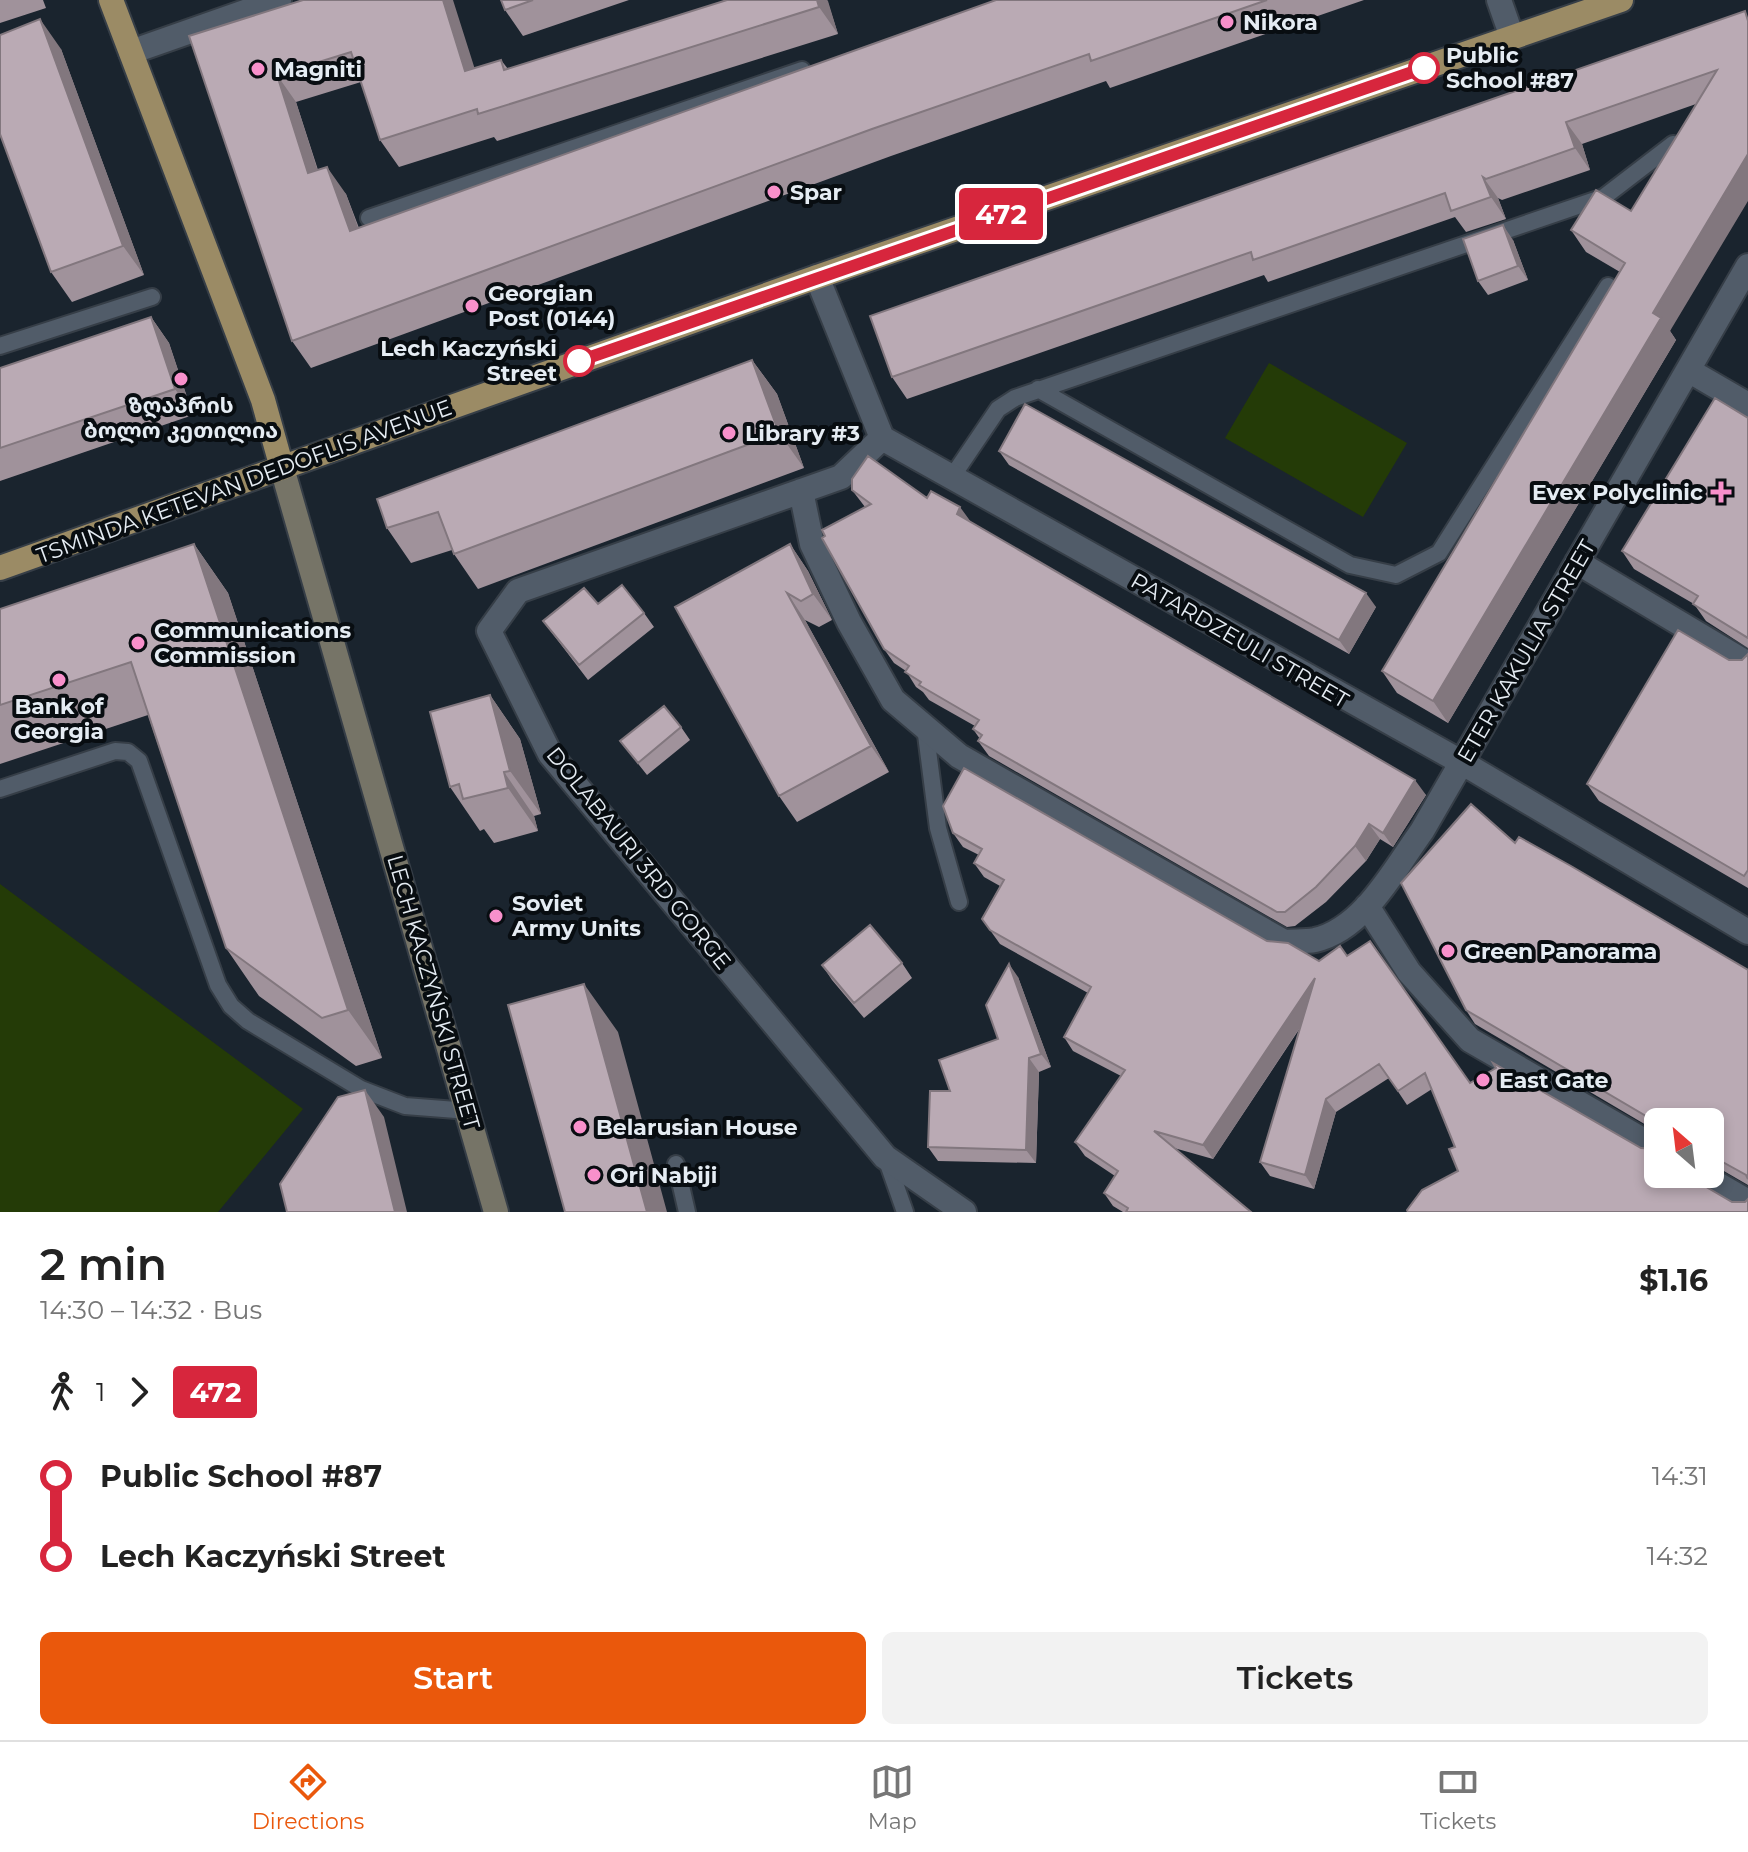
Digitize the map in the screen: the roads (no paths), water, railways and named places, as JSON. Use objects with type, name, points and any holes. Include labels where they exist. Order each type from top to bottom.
[{"type":"main road","name":"LECH KACZYŃSKI STREET","points":[[111,0],[263,400],[496,1212]]},
{"type":"main road","name":"TSMINDA KETEVAN DEDOFLIS AVENUE","points":[[0,568],[817,277],[1621,0]]},
{"type":"street","points":[[131,52],[279,0]]},
{"type":"street","points":[[1499,0],[1512,37]]},
{"type":"street","name":"ETER KAKULIA STREET","points":[[801,491],[812,544],[849,622],[893,700],[959,756],[1284,942],[1315,940],[1340,930],[1367,906],[1422,831],[1748,266]]},
{"type":"street","points":[[817,277],[882,438]]},
{"type":"street","points":[[1688,370],[1748,405]]},
{"type":"street","name":"PATARDZEULI STREET","points":[[882,438],[1461,762],[1748,932]]},
{"type":"street","name":"DOLABAURI 3RD GORGE","points":[[882,438],[841,477],[518,591],[489,631],[550,754],[885,1157],[964,1212]]},
{"type":"street","points":[[1577,562],[1748,664]]},
{"type":"street","points":[[1367,906],[1409,972],[1470,1040],[1644,1141]]},
{"type":"street","points":[[1724,1188],[1748,1202]]},
{"type":"lane","points":[[369,218],[816,65]]},
{"type":"lane","points":[[952,477],[998,409],[1038,389],[1604,197],[1673,144]]},
{"type":"lane","points":[[1038,389],[1350,565],[1396,575],[1439,553],[1608,286]]},
{"type":"lane","points":[[0,346],[152,297]]},
{"type":"lane","points":[[925,727],[938,828],[959,902]]},
{"type":"lane","points":[[0,789],[115,751],[128,752],[139,761],[218,985],[231,1006],[248,1021],[361,1089],[405,1106],[469,1111]]},
{"type":"lane","points":[[885,1157],[905,1212]]},
{"type":"lane","points":[[676,1164],[687,1212]]},
{"type":"place","name":"Nikora","points":[[1227,22]]},
{"type":"place","name":"Public School #87","points":[[1424,68]]},
{"type":"place","name":"Magniti","points":[[258,69]]},
{"type":"place","name":"Spar","points":[[774,192]]},
{"type":"place","name":"Georgian Post (0144)","points":[[472,306]]},
{"type":"place","name":"Lech Kaczyński Street","points":[[579,361]]},
{"type":"place","name":"ზღაპრის ბოლო კეთილია","points":[[181,379]]},
{"type":"place","name":"Library #3","points":[[729,433]]},
{"type":"place","name":"Evex Polyclinic","points":[[1721,492]]},
{"type":"place","name":"Communications Commission","points":[[138,643]]},
{"type":"place","name":"Bank of Georgia","points":[[59,680]]},
{"type":"place","name":"Soviet Army Units","points":[[496,916]]},
{"type":"place","name":"Green Panorama","points":[[1448,951]]},
{"type":"place","name":"East Gate","points":[[1483,1080]]},
{"type":"place","name":"Belarusian House","points":[[580,1127]]},
{"type":"place","name":"Ori Nabiji","points":[[594,1175]]}]
